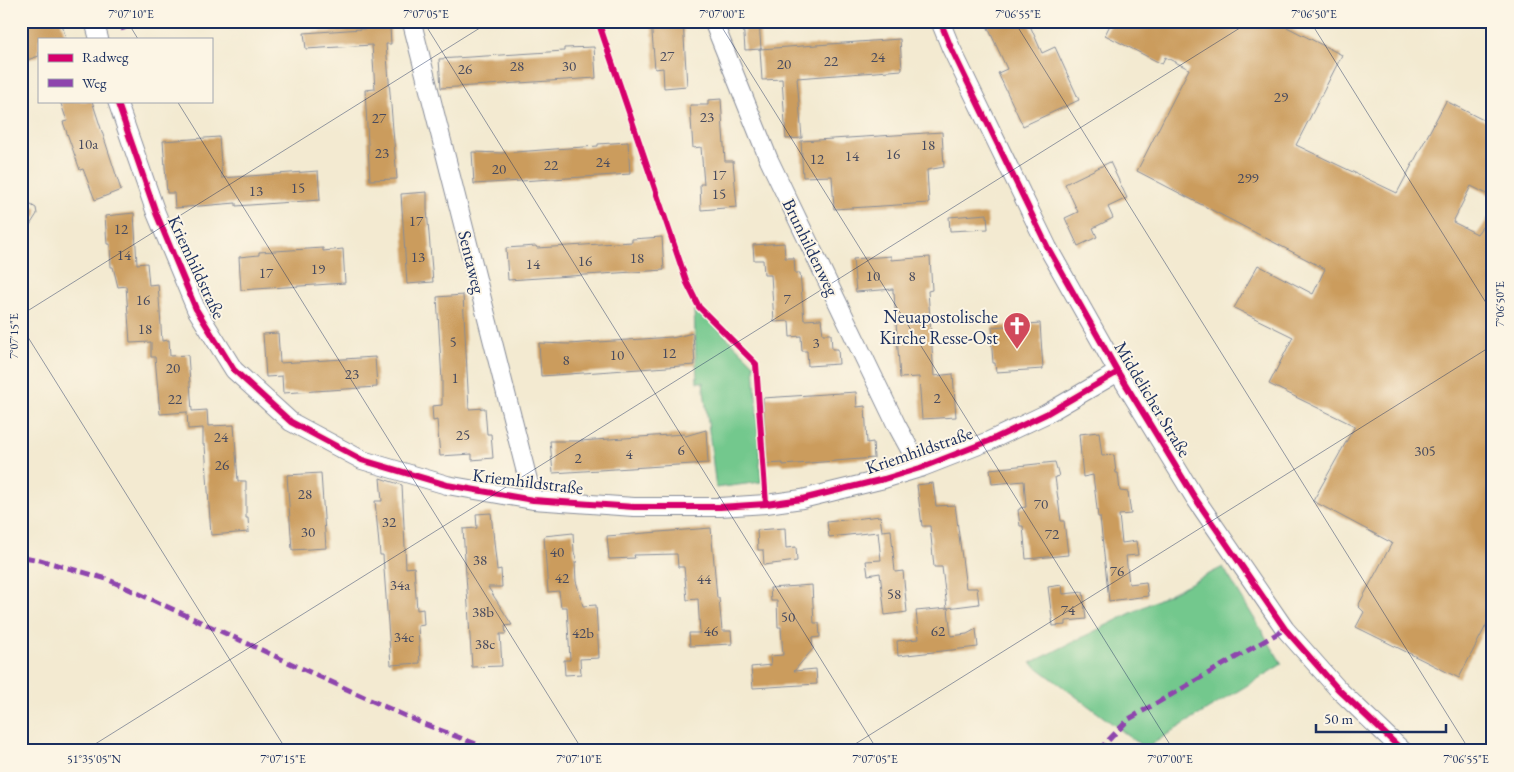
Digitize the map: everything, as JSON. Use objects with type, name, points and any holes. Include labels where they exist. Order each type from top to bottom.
[{"type":"street","points":[[94,21],[99,38]]},
{"type":"street","name":"Brunhildenweg","points":[[713,21],[769,160],[896,424],[920,468]]},
{"type":"street","name":"Middelicher Straße","points":[[940,21],[1048,248],[1118,372],[1195,498],[1285,628],[1338,689],[1402,751]]},
{"type":"street","name":"Sentaweg","points":[[412,23],[532,500]]},
{"type":"street","name":"Kriemhildstraße","points":[[117,102],[156,213],[196,308],[234,370],[291,422],[362,460],[447,485],[532,500],[634,507],[710,507],[766,504],[802,499],[920,468],[989,441],[1046,414],[1118,372]]},
{"type":"green space","points":[[698,309],[754,364],[761,482],[716,488],[703,382],[697,382],[694,310]]},
{"type":"green space","points":[[1223,567],[1282,664],[1145,748],[1031,663]]},
{"type":"building","points":[[21,21],[61,21],[66,38],[38,38],[38,56],[21,62]]},
{"type":"building","points":[[651,21],[683,21],[687,86],[664,88],[663,68],[655,69]]},
{"type":"building","points":[[743,21],[759,21],[761,49],[745,50]]},
{"type":"building","points":[[985,21],[1028,21],[1042,53],[1055,47],[1079,100],[1023,126],[998,73],[1007,69]]},
{"type":"building","points":[[1112,21],[1275,21],[1342,55],[1296,145],[1397,193],[1446,101],[1493,125],[1493,197],[1471,186],[1453,222],[1477,234],[1493,212],[1493,612],[1459,678],[1356,627],[1364,612],[1358,606],[1392,543],[1313,501],[1355,426],[1269,384],[1293,337],[1234,308],[1258,265],[1313,294],[1325,269],[1137,171],[1189,69],[1165,57],[1162,64],[1105,35]]},
{"type":"building","points":[[390,27],[391,44],[386,44],[397,179],[370,180],[365,90],[375,89],[372,45],[306,49],[304,33]]},
{"type":"building","points":[[900,39],[902,70],[797,78],[802,138],[786,139],[782,79],[762,80],[760,49]]},
{"type":"building","points":[[594,47],[596,78],[441,88],[439,59],[564,51],[564,48]]},
{"type":"building","points":[[721,99],[725,161],[733,161],[737,207],[701,210],[700,184],[704,184],[701,147],[693,148],[690,105],[708,105],[708,100]]},
{"type":"building","points":[[60,102],[92,102],[121,190],[95,200],[83,169],[80,170],[63,122],[67,121]]},
{"type":"building","points":[[942,132],[944,167],[927,170],[929,203],[834,209],[832,176],[803,177],[801,141]]},
{"type":"building","points":[[219,137],[222,178],[318,171],[320,200],[236,206],[236,203],[175,208],[174,193],[167,193],[163,141]]},
{"type":"building","points":[[628,142],[630,174],[474,184],[472,152],[503,153]]},
{"type":"building","points":[[1110,162],[1127,198],[1108,207],[1113,218],[1093,228],[1097,237],[1078,246],[1065,218],[1078,212],[1065,184]]},
{"type":"building","points":[[427,192],[433,282],[407,284],[401,194]]},
{"type":"building","points":[[31,205],[36,208],[37,214],[21,239],[21,206]]},
{"type":"building","points":[[134,213],[137,264],[147,263],[149,285],[158,284],[162,341],[169,340],[170,356],[188,355],[192,411],[207,410],[208,426],[234,425],[238,481],[246,481],[246,518],[248,518],[249,532],[211,535],[203,428],[188,429],[187,412],[160,414],[155,357],[151,357],[151,342],[130,343],[126,286],[118,287],[113,267],[111,267],[110,244],[107,244],[105,216]]},
{"type":"building","points":[[987,214],[988,229],[950,231],[949,217]]},
{"type":"building","points":[[662,237],[664,270],[508,280],[506,248],[632,242],[632,239]]},
{"type":"building","points":[[784,243],[785,258],[794,258],[795,273],[800,273],[804,320],[821,319],[823,334],[831,334],[832,349],[838,349],[839,364],[808,366],[807,351],[802,351],[801,336],[790,337],[789,321],[774,322],[771,275],[764,275],[763,260],[754,260],[753,245]]},
{"type":"building","points":[[323,248],[323,251],[343,249],[345,283],[241,290],[239,257],[259,255],[259,252]]},
{"type":"building","points":[[891,256],[891,260],[930,257],[932,290],[928,291],[934,376],[953,374],[956,417],[922,419],[919,377],[900,378],[893,289],[856,292],[853,259]]},
{"type":"building","points":[[463,295],[469,409],[485,408],[487,434],[491,434],[493,458],[472,460],[472,454],[440,456],[437,420],[433,421],[432,406],[442,405],[437,297]]},
{"type":"building","name":"Neuapostolische Kirche Resse-Ost","points":[[1040,323],[1043,369],[996,372],[995,363],[993,363],[992,327]]},
{"type":"building","points":[[278,333],[280,363],[375,357],[377,387],[283,393],[282,376],[266,377],[263,334]]},
{"type":"building","points":[[693,333],[695,365],[541,376],[539,343],[569,344],[672,338]]},
{"type":"building","points":[[856,392],[857,407],[865,406],[867,443],[873,442],[874,458],[783,465],[783,463],[767,464],[763,398]]},
{"type":"building","points":[[706,430],[708,463],[553,473],[550,441],[580,441],[684,434],[685,436]]},
{"type":"building","points":[[1099,432],[1102,456],[1114,455],[1120,491],[1128,492],[1131,514],[1119,515],[1122,543],[1136,541],[1138,555],[1126,556],[1129,584],[1146,582],[1148,596],[1109,601],[1100,517],[1098,517],[1093,475],[1083,477],[1079,434]]},
{"type":"building","points":[[1055,462],[1059,476],[1055,477],[1061,521],[1064,521],[1068,555],[1026,559],[1023,526],[1020,526],[1018,510],[1026,507],[1024,481],[992,484],[990,469]]},
{"type":"building","points":[[321,473],[326,548],[292,550],[287,475]]},
{"type":"building","points":[[380,478],[402,485],[406,568],[414,567],[417,610],[423,609],[424,625],[418,626],[420,663],[391,665],[383,555],[380,555],[375,501],[382,501]]},
{"type":"building","points":[[933,483],[936,506],[955,505],[966,588],[977,588],[979,604],[947,608],[942,567],[934,567],[930,526],[922,526],[917,485]]},
{"type":"building","points":[[491,513],[497,570],[501,569],[502,587],[488,587],[512,625],[505,626],[506,634],[500,634],[502,666],[472,667],[463,529],[477,528],[476,514]]},
{"type":"building","points":[[880,516],[882,531],[891,530],[895,572],[903,571],[907,612],[885,615],[880,573],[868,575],[866,561],[881,560],[878,532],[829,537],[827,522]]},
{"type":"building","points":[[711,528],[722,631],[731,631],[732,644],[690,646],[689,633],[700,633],[698,599],[687,600],[684,567],[678,567],[677,554],[634,555],[635,558],[609,559],[607,536]]},
{"type":"building","points":[[785,528],[786,548],[796,547],[797,561],[764,565],[763,550],[758,550],[757,530]]},
{"type":"building","points":[[573,533],[574,552],[577,562],[575,562],[576,581],[583,606],[596,605],[599,658],[580,659],[581,674],[565,675],[564,660],[570,660],[567,607],[561,607],[559,591],[548,592],[544,536]]},
{"type":"building","points":[[812,585],[814,623],[819,623],[820,637],[812,638],[813,649],[794,671],[816,669],[817,684],[753,688],[751,667],[771,665],[770,656],[783,655],[781,627],[778,627],[777,601],[771,601],[770,588]]},
{"type":"building","points":[[1062,585],[1063,594],[1083,592],[1086,619],[1066,621],[1066,625],[1053,626],[1048,587]]},
{"type":"building","points":[[948,608],[951,636],[967,634],[976,629],[978,647],[898,656],[897,641],[919,639],[916,611]]},
{"type":"marked path","points":[[121,21],[124,31]]},
{"type":"marked path","points":[[24,557],[107,579],[414,720],[494,751]]},
{"type":"marked path","points":[[1098,751],[1129,719],[1285,629]]},
{"type":"cycle path","points":[[598,21],[687,283],[699,307],[756,364],[766,504]]},
{"type":"cycle path","points":[[940,21],[951,48],[1048,248],[1118,372],[1195,498],[1285,629],[1338,689],[1403,751]]},
{"type":"cycle path","points":[[117,102],[156,213],[196,309],[234,370],[291,422],[362,460],[447,485],[533,500],[634,507],[720,507],[802,499],[920,468],[989,441],[1046,414],[1118,372]]},
{"type":"place","name":"Neuapostolische Kirche Resse-Ost","points":[[1017,350]]}]
